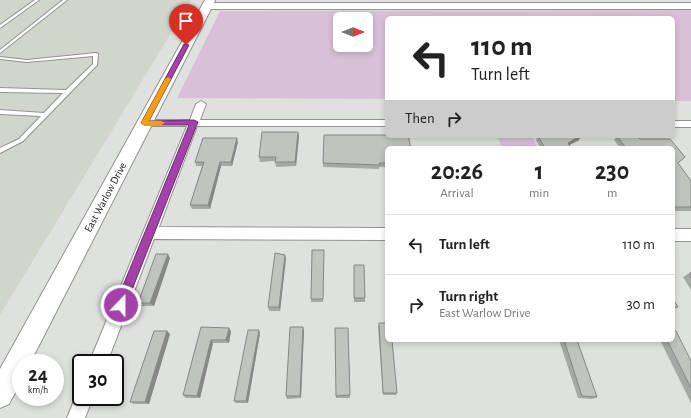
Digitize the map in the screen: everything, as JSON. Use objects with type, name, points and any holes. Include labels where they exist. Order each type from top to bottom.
[{"type":"street","points":[[209,3],[691,6]]},
{"type":"street","name":"East Warlow Drive","points":[[0,395],[209,3]]},
{"type":"street","points":[[102,354],[201,104]]},
{"type":"street","points":[[144,123],[385,123]]},
{"type":"street","points":[[675,124],[691,124]]},
{"type":"street","points":[[149,234],[385,234]]},
{"type":"street","points":[[675,235],[691,235]]},
{"type":"street","points":[[76,418],[81,406]]},
{"type":"lane","points":[[0,27],[37,0]]},
{"type":"lane","points":[[0,52],[65,0]]},
{"type":"lane","points":[[0,58],[27,61],[96,54],[95,64],[21,140],[0,151]]},
{"type":"lane","points":[[0,90],[67,92]]},
{"type":"lane","points":[[0,112],[45,115]]},
{"type":"shaded area","points":[[0,0],[191,0],[0,315]]},
{"type":"shaded area","points":[[691,10],[691,101],[675,101],[675,16],[385,16],[385,99],[177,98],[220,11]]},
{"type":"shaded area","points":[[498,138],[533,138],[537,146],[501,146]]},
{"type":"building","points":[[262,132],[298,132],[295,162],[275,162],[276,157],[259,157]]},
{"type":"building","points":[[324,135],[385,135],[385,138],[408,138],[410,146],[385,146],[385,163],[379,163],[380,165],[323,163]]},
{"type":"building","points":[[203,138],[237,138],[231,162],[220,162],[208,205],[190,205],[204,162],[195,162]]},
{"type":"building","points":[[539,138],[577,138],[568,143],[570,146],[544,146]]},
{"type":"building","points":[[618,138],[670,139],[685,157],[678,163],[691,181],[691,207],[675,207],[675,146],[624,146]]},
{"type":"building","points":[[312,250],[324,250],[323,299],[311,299]]},
{"type":"building","points":[[275,253],[285,255],[279,307],[268,307]]},
{"type":"building","points":[[156,254],[168,254],[150,303],[138,303]]},
{"type":"building","points":[[354,265],[364,265],[365,298],[354,298]]},
{"type":"building","points":[[379,323],[385,323],[385,342],[392,342],[397,393],[383,393]]},
{"type":"building","points":[[201,327],[229,328],[226,340],[211,340],[197,396],[183,395]]},
{"type":"building","points":[[290,327],[303,327],[300,396],[286,396]]},
{"type":"building","points":[[335,328],[348,328],[350,395],[336,396]]},
{"type":"building","points":[[248,330],[259,330],[246,401],[234,401]]},
{"type":"building","points":[[154,331],[167,331],[145,402],[130,402]]},
{"type":"building","points":[[675,331],[691,361],[691,388],[668,342],[675,342]]},
{"type":"building","points":[[565,342],[578,342],[597,397],[582,396]]},
{"type":"slow traffic","points":[[161,123],[144,123],[168,79]]},
{"type":"route","points":[[121,305],[194,122],[144,123],[186,45]]}]
